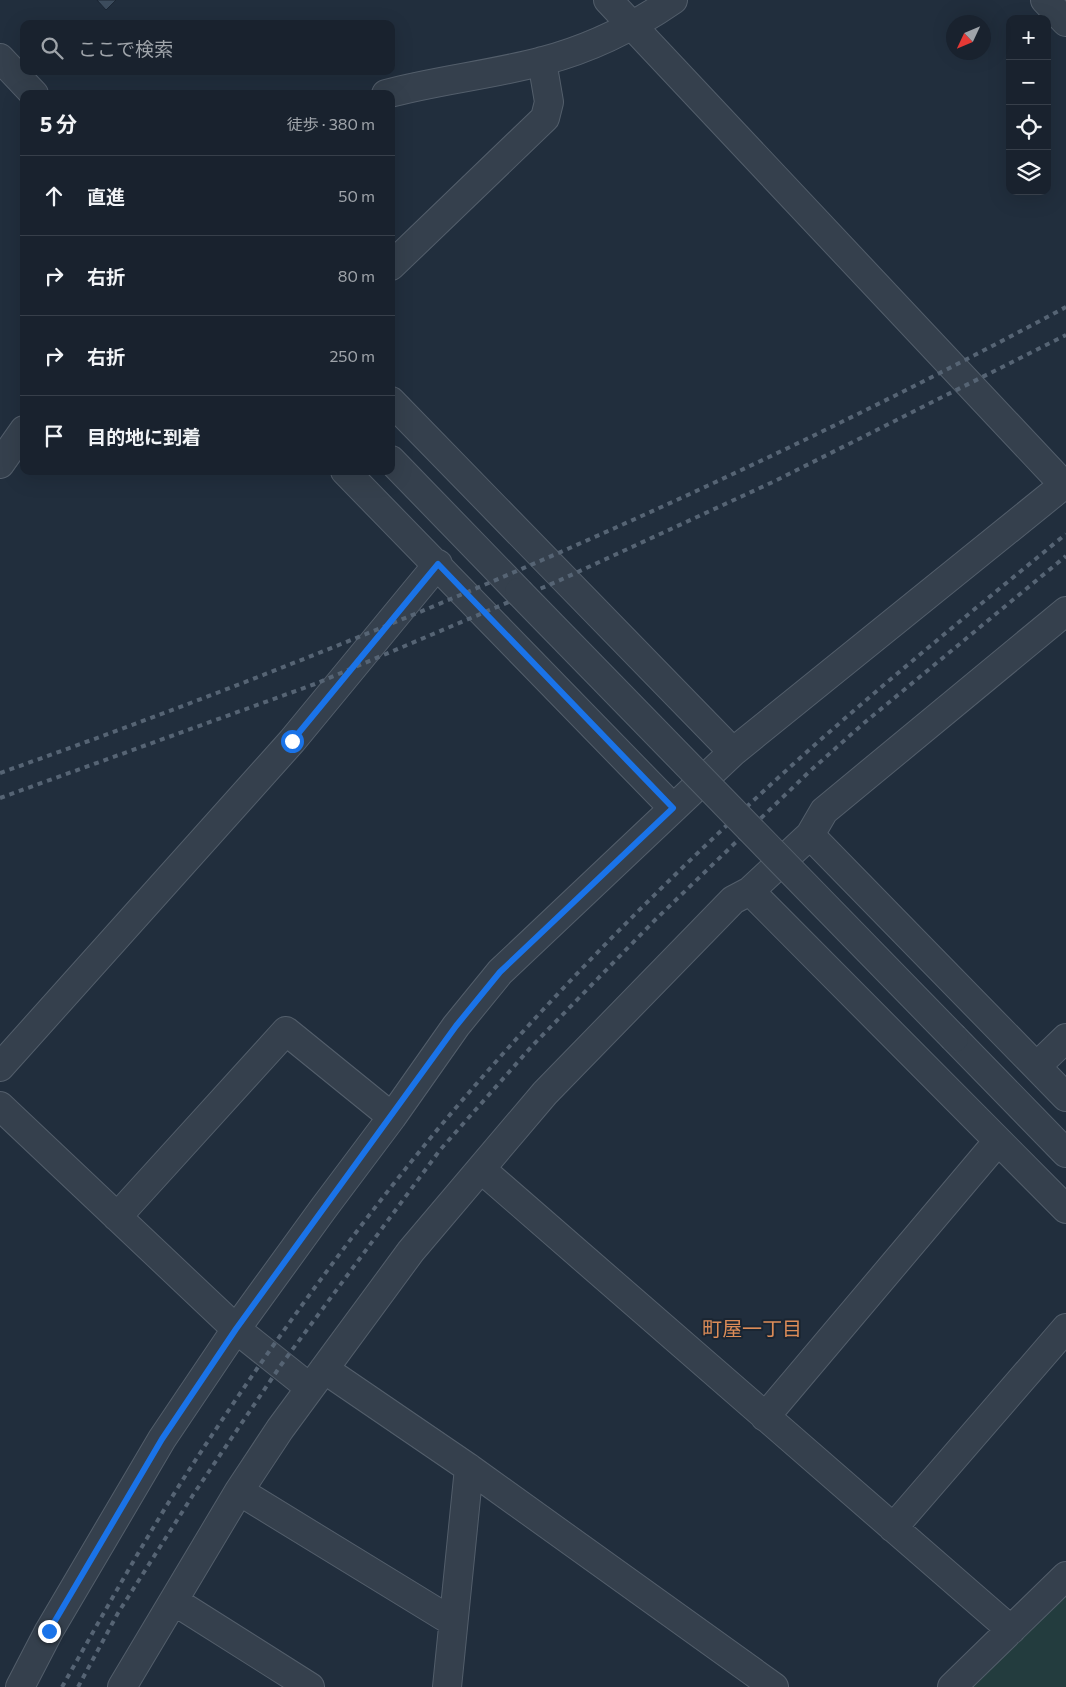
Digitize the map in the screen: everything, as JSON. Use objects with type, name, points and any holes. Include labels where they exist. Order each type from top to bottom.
[{"type":"street","points":[[20,1687],[49,1631],[116,1514],[162,1439],[236,1329],[392,1117],[456,1026],[500,972],[733,752],[1065,484],[608,0]]},
{"type":"street","points":[[395,92],[567,54],[632,26],[673,0]]},
{"type":"street","points":[[1045,0],[1066,22]]},
{"type":"street","points":[[0,58],[30,90]]},
{"type":"street","points":[[395,262],[545,118],[549,102],[542,61]]},
{"type":"street","points":[[395,405],[733,752]]},
{"type":"street","points":[[0,464],[20,436]]},
{"type":"street","points":[[395,464],[1066,1153]]},
{"type":"street","points":[[349,475],[438,564],[673,808]]},
{"type":"street","points":[[0,1067],[292,741],[438,564]]},
{"type":"street","points":[[122,1687],[239,1491],[317,1379],[411,1251],[545,1093],[733,900],[750,891],[810,835],[824,812],[1066,611]]},
{"type":"street","points":[[810,835],[1066,1097]]},
{"type":"street","points":[[750,891],[1066,1209]]},
{"type":"street","points":[[117,1217],[286,1031],[392,1117]]},
{"type":"street","points":[[1037,1066],[1066,1038]]},
{"type":"street","points":[[0,1106],[236,1329],[317,1379],[470,1468],[774,1687]]},
{"type":"street","points":[[765,1416],[998,1141]]},
{"type":"street","points":[[481,1169],[1011,1630]]},
{"type":"street","points":[[893,1528],[1066,1328]]},
{"type":"street","points":[[447,1687],[470,1468]]},
{"type":"street","points":[[239,1491],[454,1622]]},
{"type":"street","points":[[952,1687],[1066,1576]]},
{"type":"street","points":[[174,1601],[310,1687]]},
{"type":"green space","points":[[1066,1576],[1066,1687],[951,1687]]},
{"type":"building","points":[[97,0],[116,0],[106,10]]},
{"type":"railway","points":[[0,773],[273,671],[408,617],[542,560],[806,439],[937,375],[1066,307]]},
{"type":"railway","points":[[0,798],[315,684],[556,582],[775,481],[1066,335]]},
{"type":"railway","points":[[62,1687],[157,1521],[247,1383],[365,1220],[471,1090],[515,1040],[607,943],[654,895],[751,803],[865,701],[1066,534]]},
{"type":"railway","points":[[78,1687],[118,1613],[193,1495],[281,1365],[440,1150],[532,1046],[655,920],[810,771],[864,723],[1066,556]]},
{"type":"district","name":"町屋一丁目","points":[[752,1329]]},
{"type":"route","points":[[49,1631],[116,1514],[162,1439],[236,1329],[392,1117],[456,1026],[500,972],[673,808],[438,564],[292,741]]}]
